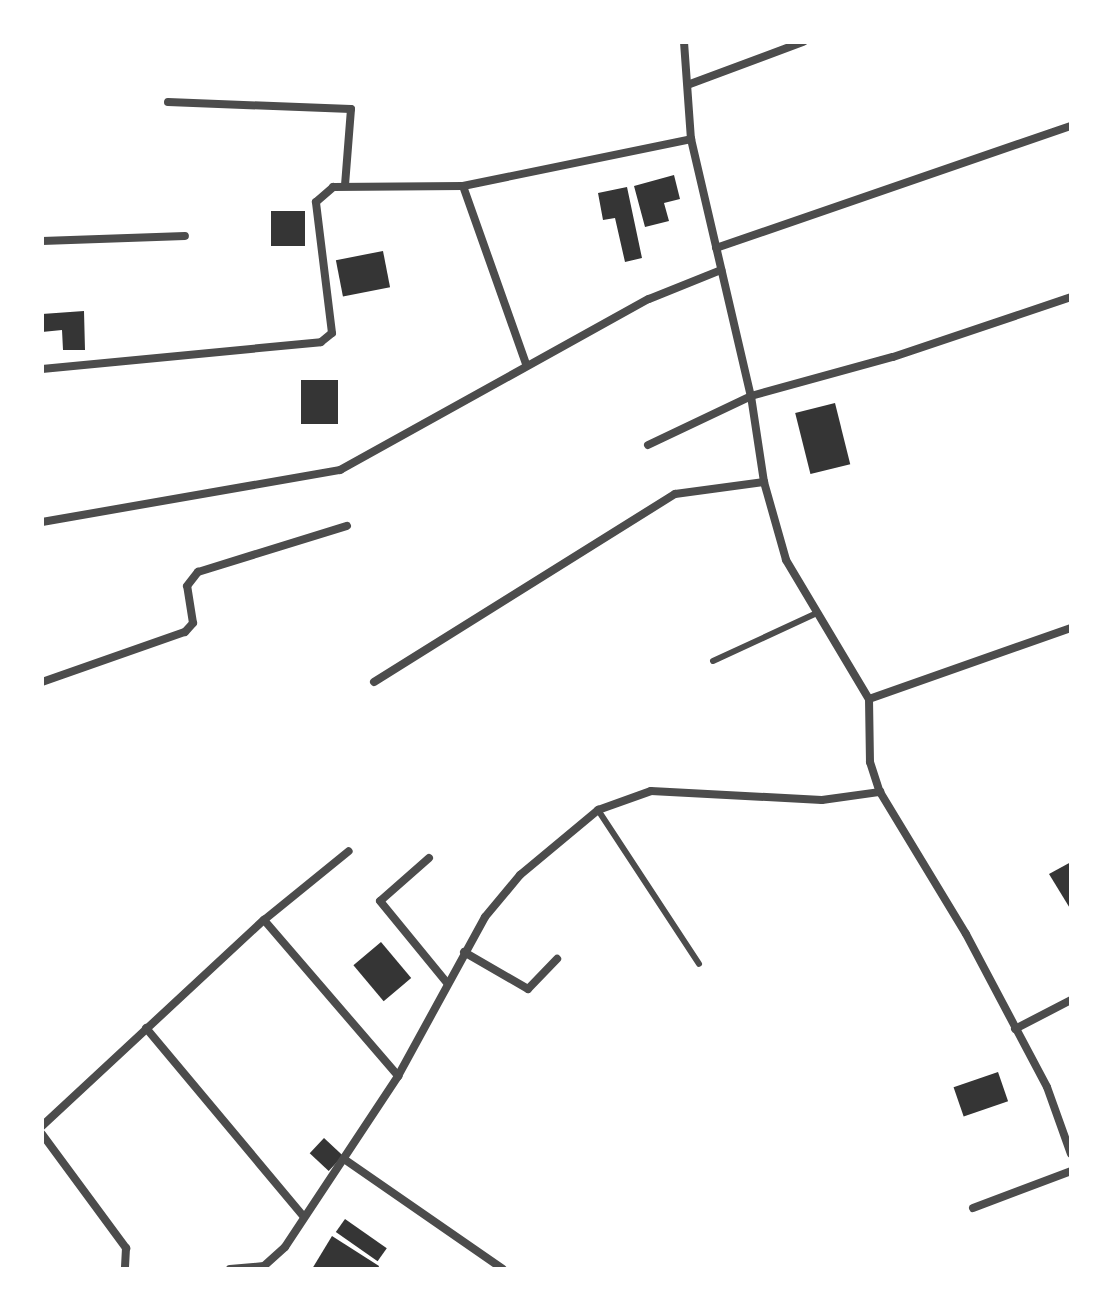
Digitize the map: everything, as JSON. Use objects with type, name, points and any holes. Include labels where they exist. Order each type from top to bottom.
[{"type":"street","points":[[684,42],[690,84],[691,139],[751,396],[764,482],[786,560],[869,699],[870,762],[880,792],[966,934],[1047,1087],[1071,1154]]},
{"type":"street","points":[[690,84],[803,42]]},
{"type":"street","points":[[168,102],[351,109],[345,185]]},
{"type":"street","points":[[716,248],[1071,126]]},
{"type":"street","points":[[42,369],[321,342],[332,333],[316,202],[325,191],[345,185],[463,186],[691,139]]},
{"type":"street","points":[[463,186],[526,364]]},
{"type":"street","points":[[42,241],[185,236]]},
{"type":"street","points":[[42,522],[340,470],[526,364],[649,299],[721,270]]},
{"type":"street","points":[[648,445],[751,396],[893,357],[1071,297]]},
{"type":"street","points":[[374,682],[675,494],[764,482]]},
{"type":"street","points":[[42,682],[190,628],[187,586],[198,572],[347,526]]},
{"type":"street","points":[[869,699],[1071,628]]},
{"type":"street","points":[[230,1269],[264,1266],[285,1247],[398,1076],[485,917],[520,875],[598,810],[651,791],[822,800],[880,792]]},
{"type":"street","points":[[42,1126],[264,920],[349,851]]},
{"type":"street","points":[[429,858],[380,901],[447,983]]},
{"type":"street","points":[[264,920],[398,1076]]},
{"type":"street","points":[[464,952],[528,989],[557,959]]},
{"type":"street","points":[[1015,1029],[1071,1000]]},
{"type":"street","points":[[146,1028],[304,1217]]},
{"type":"street","points":[[42,1134],[126,1248],[125,1269]]},
{"type":"street","points":[[344,1159],[503,1269]]},
{"type":"street","points":[[973,1208],[1071,1171]]},
{"type":"lane","points":[[713,661],[817,613]]},
{"type":"lane","points":[[598,810],[699,964]]},
{"type":"building","points":[[674,175],[680,199],[664,203],[669,221],[645,227],[634,186]]},
{"type":"building","points":[[627,187],[642,258],[625,262],[615,218],[603,220],[598,193]]},
{"type":"building","points":[[271,211],[305,211],[305,246],[271,246]]},
{"type":"building","points":[[383,251],[390,287],[343,296],[336,260]]},
{"type":"building","points":[[84,311],[85,350],[63,350],[62,330],[42,332],[42,314]]},
{"type":"building","points":[[301,380],[338,380],[338,424],[301,424]]},
{"type":"building","points":[[835,403],[850,464],[810,474],[795,413]]},
{"type":"building","points":[[1071,862],[1071,910],[1049,874]]},
{"type":"building","points":[[381,942],[411,978],[384,1001],[353,965]]},
{"type":"building","points":[[998,1072],[1008,1101],[964,1117],[954,1087]]},
{"type":"building","points":[[324,1138],[343,1156],[329,1171],[310,1153]]},
{"type":"building","points":[[345,1219],[387,1248],[378,1261],[336,1232]]},
{"type":"building","points":[[332,1236],[379,1266],[378,1269],[312,1269]]}]
